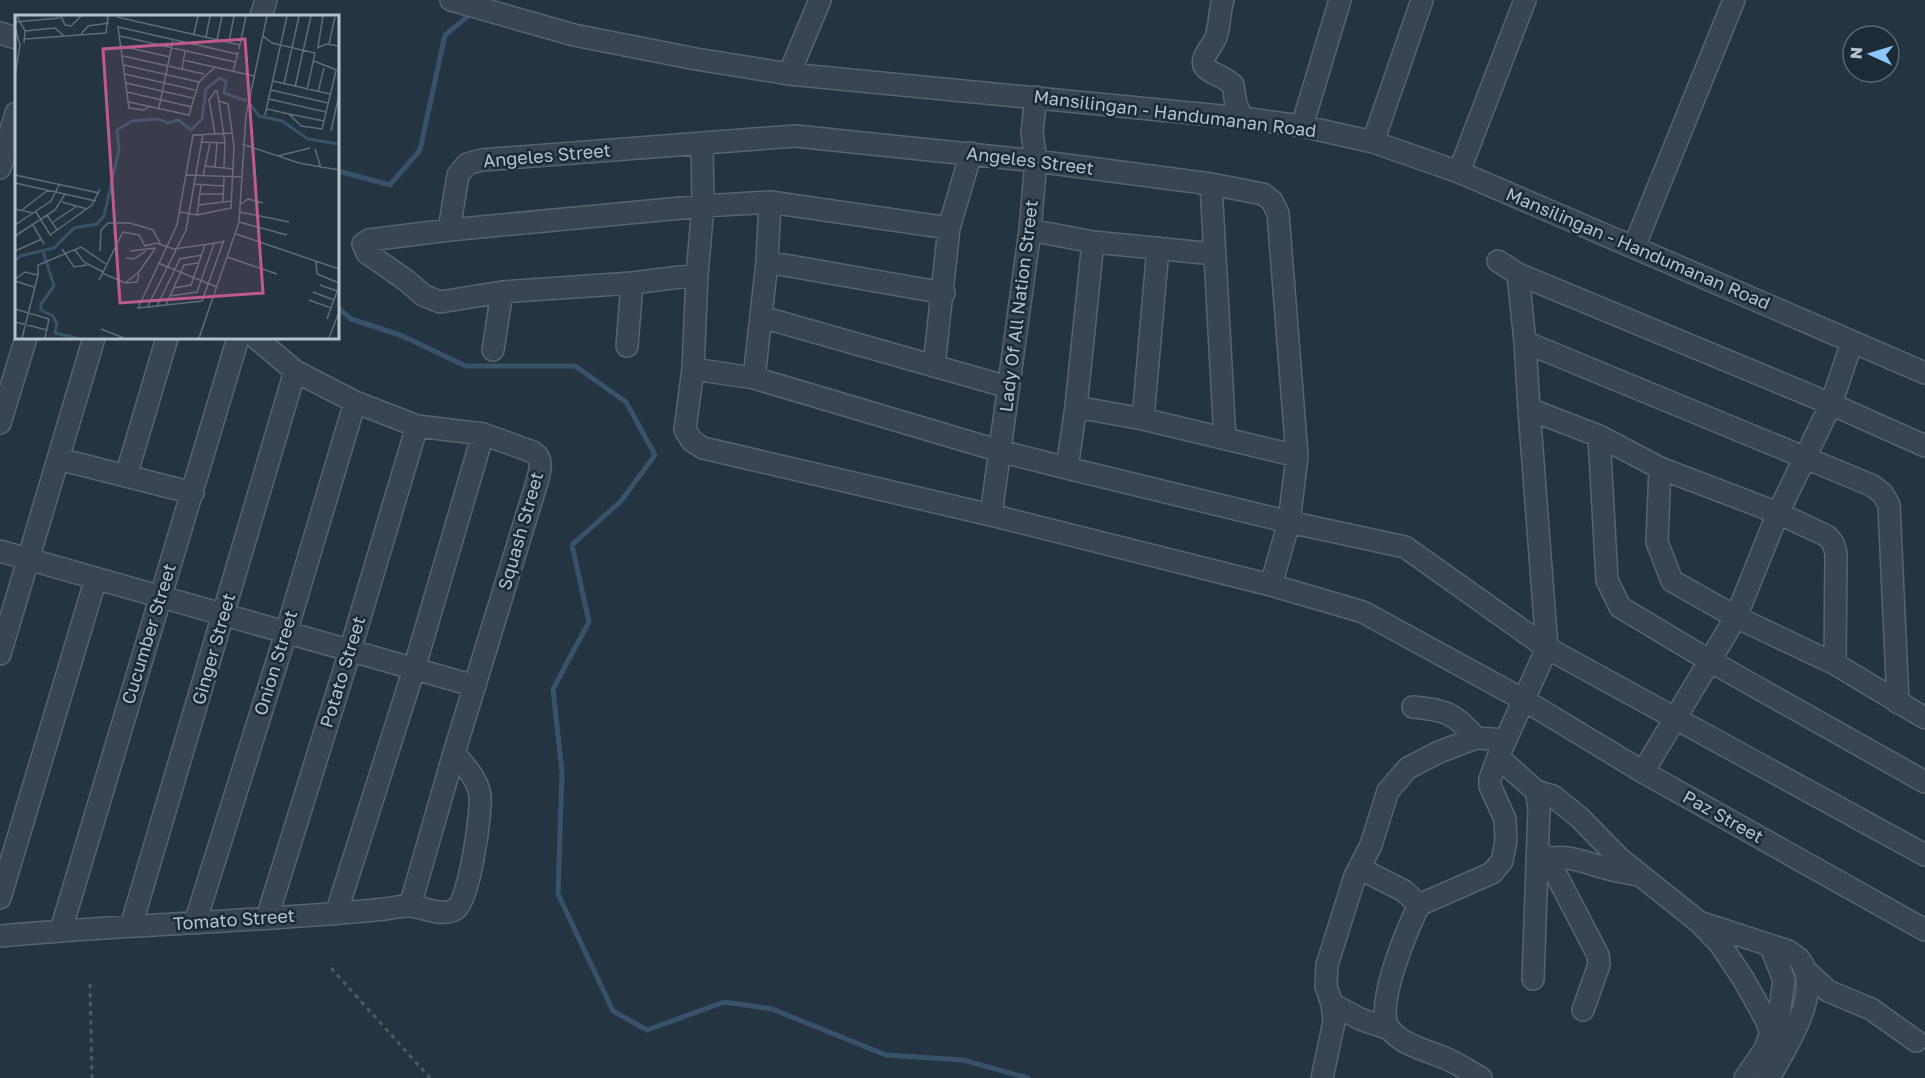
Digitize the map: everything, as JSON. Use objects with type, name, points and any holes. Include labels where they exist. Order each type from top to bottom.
[{"type":"street","points":[[261,15],[266,0]]},
{"type":"street","name":"Mansilingan - Handumanan Road","points":[[451,0],[574,35],[696,59],[789,74],[1242,118],[1302,126],[1373,142],[1459,172],[1925,373]]},
{"type":"street","points":[[789,74],[820,0]]},
{"type":"street","points":[[1223,0],[1216,37],[1204,59],[1204,65],[1206,69],[1228,79],[1233,85],[1236,104],[1242,118]]},
{"type":"street","points":[[1302,126],[1340,0]]},
{"type":"street","points":[[1373,142],[1422,0]]},
{"type":"street","points":[[1459,172],[1525,0]]},
{"type":"street","points":[[1634,247],[1734,0]]},
{"type":"street","points":[[0,33],[15,38]]},
{"type":"street","name":"Lady Of All Nation Street","points":[[990,515],[1030,230],[1036,161],[1032,133],[1036,97]]},
{"type":"street","points":[[0,168],[10,120]]},
{"type":"street","name":"Angeles Street","points":[[450,230],[458,175],[467,164],[482,160],[795,136],[1036,161],[1211,184],[1263,194],[1272,201],[1278,213],[1297,456],[1289,522],[1271,585]]},
{"type":"street","points":[[702,143],[703,206],[693,369],[754,378],[1000,451],[1289,522],[1405,547],[1546,648],[1925,855]]},
{"type":"street","points":[[934,366],[944,293],[949,228],[971,153]]},
{"type":"street","points":[[1211,184],[1225,439]]},
{"type":"street","points":[[697,275],[632,283],[502,292],[440,302],[423,295],[407,280],[363,249],[363,244],[369,240],[450,230],[703,206],[770,202],[949,228]]},
{"type":"street","points":[[754,378],[767,262],[770,202]]},
{"type":"street","points":[[1030,230],[1093,242],[1215,254]]},
{"type":"street","points":[[1067,468],[1076,406],[1093,242]]},
{"type":"street","points":[[1143,419],[1158,248]]},
{"type":"street","points":[[1498,261],[1518,274],[1831,404],[1925,446]]},
{"type":"street","points":[[767,262],[944,293]]},
{"type":"street","points":[[1390,1029],[1385,1020],[1397,954],[1419,905],[1487,876],[1502,861],[1506,841],[1506,819],[1490,786],[1490,779],[1546,648],[1525,342],[1518,274]]},
{"type":"street","points":[[627,346],[632,283]]},
{"type":"street","points":[[493,350],[502,292]]},
{"type":"street","points":[[762,317],[1008,387]]},
{"type":"street","points":[[0,423],[26,339]]},
{"type":"street","points":[[0,654],[94,339]]},
{"type":"street","points":[[126,476],[167,339]]},
{"type":"street","name":"Cucumber Street","points":[[61,930],[238,339]]},
{"type":"street","name":"Squash Street","points":[[257,339],[295,371],[355,402],[417,426],[483,434],[533,452],[541,463],[410,906]]},
{"type":"street","points":[[1525,342],[1871,485],[1882,493],[1889,505],[1898,703]]},
{"type":"street","points":[[1643,772],[1736,617],[1778,513],[1831,404],[1852,342]]},
{"type":"street","name":"Paz Street","points":[[693,369],[685,430],[692,441],[703,448],[990,515],[1271,585],[1363,612],[1524,700],[1643,772],[1925,930]]},
{"type":"street","name":"Ginger Street","points":[[131,926],[295,371]]},
{"type":"street","name":"Onion Street","points":[[195,923],[286,633],[355,402]]},
{"type":"street","points":[[1076,406],[1143,419],[1297,456]]},
{"type":"street","points":[[1528,409],[1599,436],[1660,468],[1778,513],[1827,536],[1833,543],[1836,553],[1835,664]]},
{"type":"street","name":"Potato Street","points":[[267,918],[417,426]]},
{"type":"street","points":[[336,914],[414,669],[483,434]]},
{"type":"street","points":[[1599,436],[1607,580],[1620,607],[1710,661],[1925,782]]},
{"type":"street","points":[[59,459],[192,493]]},
{"type":"street","points":[[1660,468],[1657,542],[1672,581],[1736,617],[1835,664],[1925,718]]},
{"type":"street","points":[[0,551],[475,686]]},
{"type":"street","points":[[0,898],[96,578]]},
{"type":"street","points":[[1413,707],[1440,709],[1462,722],[1476,738],[1502,748],[1536,791],[1543,855],[1533,979]]},
{"type":"street","points":[[1322,1078],[1334,1023],[1332,1004],[1326,986],[1327,964],[1355,876],[1371,845],[1388,791],[1408,768],[1476,738]]},
{"type":"street","name":"Tomato Street","points":[[0,936],[61,930],[336,914],[410,906],[425,911],[440,912],[456,909],[463,902],[469,879],[480,795],[474,778],[454,753]]},
{"type":"street","points":[[1536,791],[1554,796],[1640,875],[1699,922],[1720,944],[1744,980],[1771,1032]]},
{"type":"street","points":[[1543,855],[1569,857],[1608,869],[1640,875]]},
{"type":"street","points":[[1543,855],[1598,955],[1599,965],[1583,1010]]},
{"type":"street","points":[[1359,868],[1404,891],[1419,905]]},
{"type":"street","points":[[1699,922],[1788,951],[1798,958],[1806,971],[1828,991],[1871,1009],[1916,1041]]},
{"type":"street","points":[[1745,1078],[1766,1049],[1779,1015],[1784,980],[1770,945]]},
{"type":"street","points":[[1770,1078],[1804,1011],[1807,992],[1806,971]]},
{"type":"street","points":[[1332,1004],[1360,1020],[1390,1029],[1422,1051],[1445,1058],[1481,1078]]},
{"type":"path","points":[[331,968],[430,1078]]},
{"type":"path","points":[[90,984],[92,1078]]},
{"type":"waterway","points":[[339,171],[390,185],[420,150],[445,35],[473,12]]},
{"type":"waterway","points":[[339,309],[351,319],[400,335],[466,366],[575,366],[626,402],[655,455],[621,501],[572,545],[589,622],[553,689],[562,772],[558,894],[613,1011],[647,1030],[724,1002],[772,1009],[886,1055],[963,1060],[1028,1078]]}]
